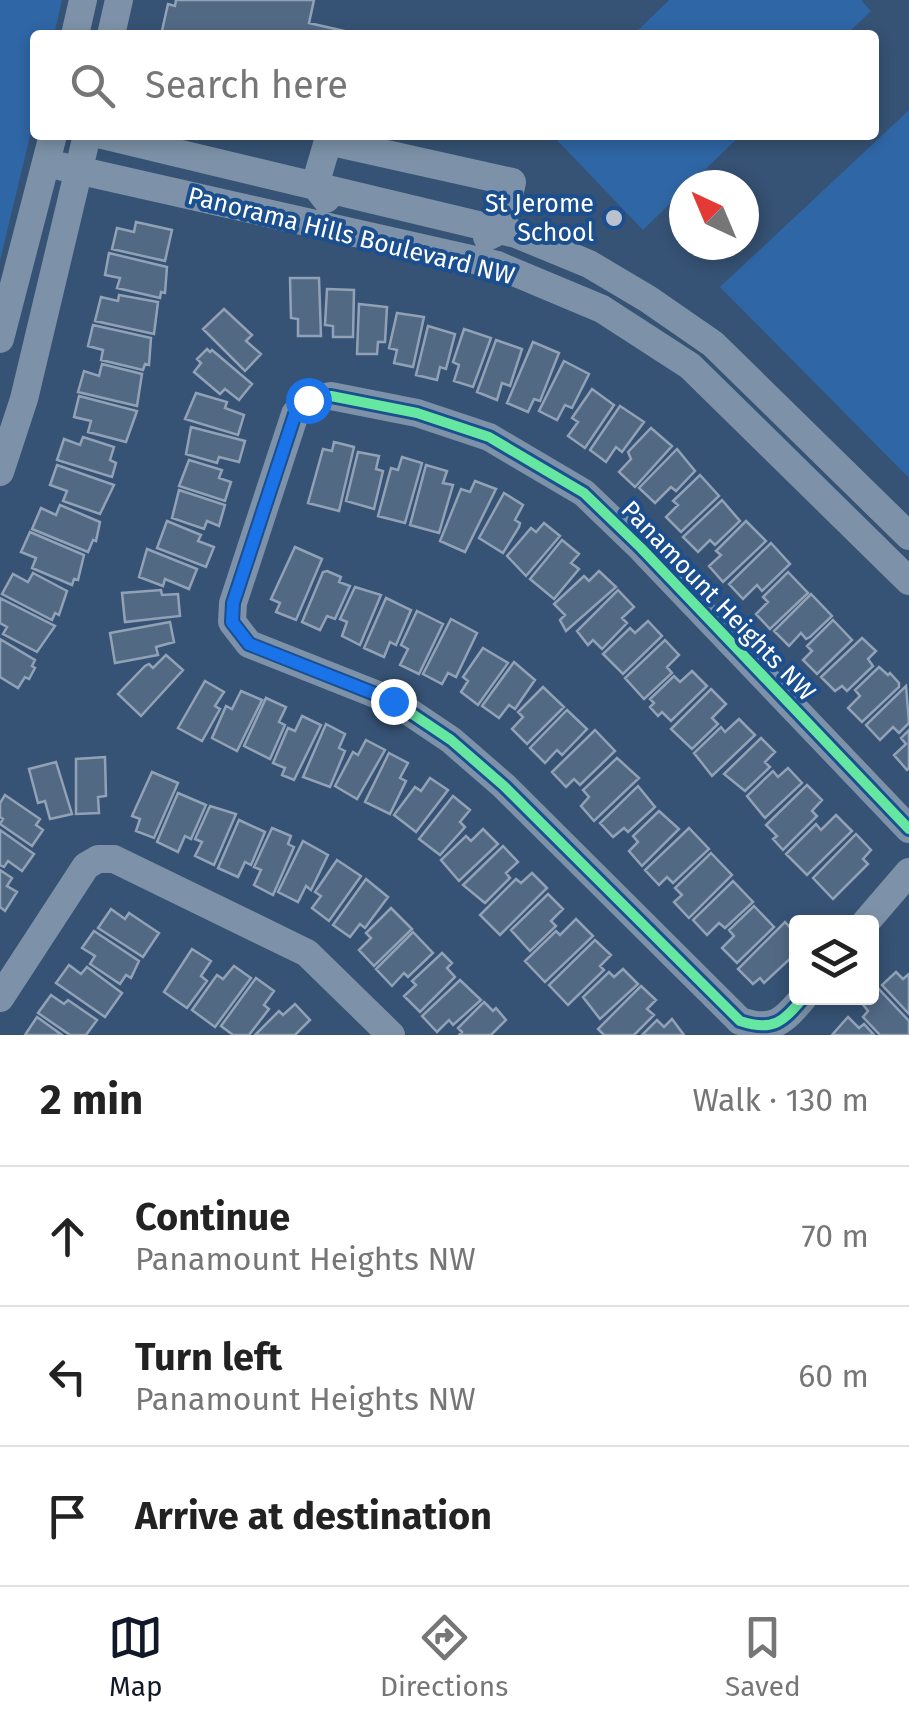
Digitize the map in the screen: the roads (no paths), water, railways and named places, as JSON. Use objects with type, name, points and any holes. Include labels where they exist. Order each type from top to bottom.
[{"type":"street","points":[[77,30],[83,0]]},
{"type":"street","points":[[112,30],[119,0]]},
{"type":"street","points":[[0,339],[52,140]]},
{"type":"street","points":[[0,472],[12,396],[86,140]]},
{"type":"street","name":"Panorama Hills Boulevard NW","points":[[124,140],[502,230],[589,264],[713,344],[909,536]]},
{"type":"street","points":[[351,232],[316,184],[328,141],[512,182],[502,230],[450,255]]},
{"type":"street","name":"Panorama Hills Boulevard NW","points":[[46,164],[496,266],[602,309],[690,366],[909,581]]},
{"type":"street","name":"Panamount Heights NW","points":[[797,1005],[773,1025],[756,1027],[740,1021],[504,786],[452,740],[393,701],[249,644],[232,622],[233,603],[295,414],[308,400],[331,396],[417,414],[489,437],[584,493],[909,829]]},
{"type":"street","points":[[0,998],[86,866],[98,859],[114,859],[307,953],[391,1035]]},
{"type":"street","points":[[872,915],[909,872]]},
{"type":"place","name":"St Jerome School","points":[[614,218]]}]
